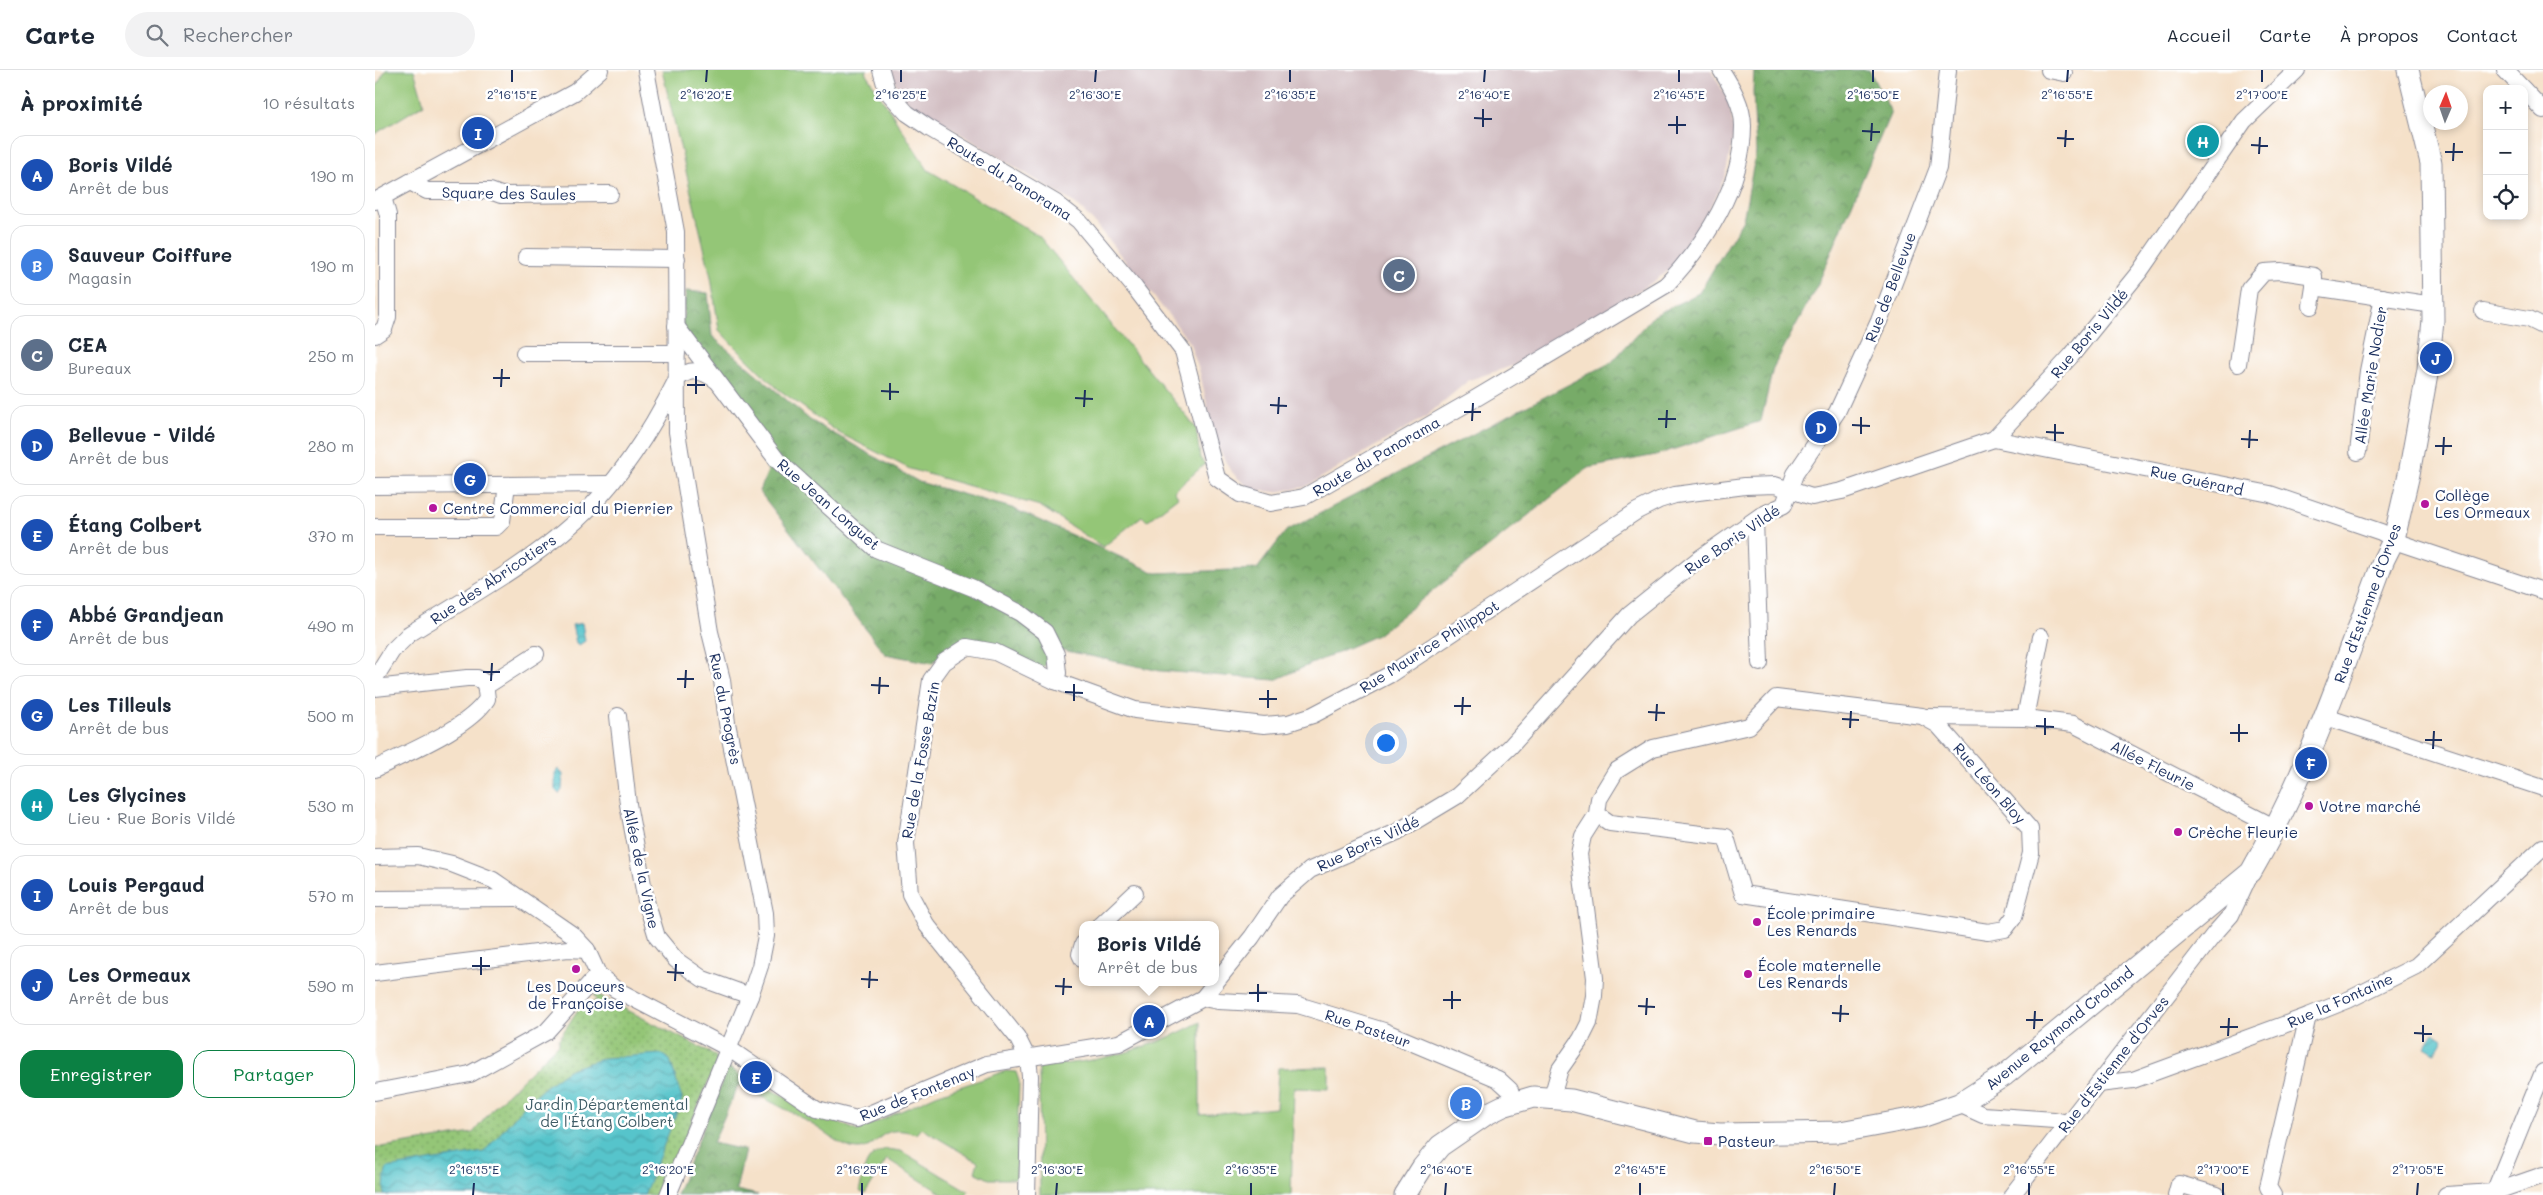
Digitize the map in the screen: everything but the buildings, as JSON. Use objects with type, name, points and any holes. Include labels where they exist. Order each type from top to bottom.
[{"type":"main road","name":"Rue d'Estienne d'Orves","points":[[2251,872],[2276,828],[2325,717],[2384,559],[2395,538],[2428,369],[2433,305],[2431,163],[2408,70]]},
{"type":"main road","name":"Avenue Raymond Croland","points":[[1405,1195],[1422,1168],[1440,1146],[1467,1124],[1515,1102],[1533,1097],[1571,1100],[1695,1132],[1720,1134],[1840,1132],[1921,1117],[1959,1104],[2005,1075],[2251,872]]},
{"type":"street","points":[[375,335],[384,329],[388,317],[388,215],[379,199],[575,92],[600,70]]},
{"type":"street","points":[[646,70],[676,232],[677,365],[685,372],[694,370],[706,373],[722,385]]},
{"type":"street","name":"Route du Panorama","points":[[881,70],[887,91],[897,104],[917,120],[1056,203],[1079,221],[1135,288],[1183,351],[1217,478],[1240,494],[1271,503],[1304,497],[1473,400],[1666,285],[1687,263],[1720,210],[1730,191],[1739,159],[1743,125],[1738,99],[1721,70]]},
{"type":"street","name":"Rue de Bellevue","points":[[1790,490],[1795,474],[1837,412],[1875,329],[1939,168],[1949,70]]},
{"type":"street","name":"Rue Boris Vildé","points":[[1221,968],[1280,896],[1310,870],[1397,832],[1457,796],[1510,748],[1629,615],[1700,558],[1755,520],[1784,505],[1790,490],[1812,497],[1841,491],[1994,438],[2071,356],[2140,271],[2245,121],[2297,70]]},
{"type":"street","points":[[2505,70],[2519,85]]},
{"type":"street","points":[[2528,94],[2543,110]]},
{"type":"street","name":"Square des Saules","points":[[409,182],[427,191],[490,191],[501,195],[610,194]]},
{"type":"street","points":[[526,257],[677,259]]},
{"type":"street","points":[[2237,364],[2249,289],[2264,272],[2280,271],[2314,276],[2311,306]]},
{"type":"street","name":"Allée Marie Nodier","points":[[2314,287],[2433,305]]},
{"type":"street","name":"Allée Marie Nodier","points":[[2358,452],[2368,371],[2383,297]]},
{"type":"street","points":[[2483,311],[2529,319],[2543,326]]},
{"type":"street","name":"Rue Jean Longuet","points":[[677,326],[777,460],[876,549],[973,588],[1020,613],[1045,632],[1055,654],[1058,673],[1055,681]]},
{"type":"street","points":[[524,353],[677,365],[707,365]]},
{"type":"street","name":"Rue des Abricotiers","points":[[375,678],[392,651],[409,634],[536,553],[577,520],[610,484],[649,432],[660,413],[677,365]]},
{"type":"street","name":"Rue du Progrès","points":[[668,1195],[750,996],[760,966],[766,936],[765,913],[727,723],[722,680],[700,580],[677,416],[677,365]]},
{"type":"street","points":[[660,413],[677,416]]},
{"type":"street","points":[[649,432],[661,422],[677,416]]},
{"type":"street","name":"Rue Guérard","points":[[1994,438],[2270,494],[2543,591]]},
{"type":"street","points":[[375,486],[610,484]]},
{"type":"street","points":[[375,527],[496,527],[502,521],[507,485]]},
{"type":"street","name":"Rue Maurice Philippot","points":[[967,647],[995,652],[1055,681],[1135,710],[1254,724],[1288,723],[1313,714],[1389,675],[1637,511],[1659,500],[1675,495],[1755,485],[1775,485],[1790,490]]},
{"type":"street","points":[[1755,520],[1761,663]]},
{"type":"street","points":[[2025,718],[2041,637]]},
{"type":"street","name":"Rue de la Fosse Bazin","points":[[967,647],[944,662],[931,680],[906,843],[910,894],[926,924],[1017,1037],[1028,1059]]},
{"type":"street","points":[[375,688],[467,678],[477,678],[491,684],[536,654]]},
{"type":"street","points":[[375,769],[445,734],[463,721],[487,699],[485,683]]},
{"type":"street","name":"Rue Léon Bloy","points":[[1775,698],[1922,716],[1938,725],[2030,829],[2031,853],[2013,917],[2005,929],[1988,932],[1743,894],[1726,836],[1610,822],[1597,814],[1599,799],[1616,772],[1653,748],[1749,726],[1775,698]]},
{"type":"street","name":"Allée de la Vigne","points":[[619,716],[628,804],[646,901],[657,937],[676,960],[703,979],[750,996]]},
{"type":"street","name":"Allée Fleurie","points":[[1922,716],[2025,718],[2073,724],[2276,828]]},
{"type":"street","points":[[2325,717],[2543,788]]},
{"type":"street","points":[[1552,1097],[1560,1069],[1581,1039],[1589,1023],[1595,996],[1595,978],[1579,854],[1583,836],[1597,814]]},
{"type":"street","name":"Rue la Fontaine","points":[[2098,1084],[2133,1080],[2307,1016],[2348,1000],[2415,966],[2543,847]]},
{"type":"street","points":[[375,857],[419,856],[451,864],[493,880],[573,935],[587,950],[598,974],[546,1032],[469,1074],[375,1092]]},
{"type":"street","name":"Rue d'Estienne d'Orves","points":[[2013,1195],[2067,1123],[2231,915],[2251,872]]},
{"type":"street","points":[[1105,921],[1135,893]]},
{"type":"street","points":[[375,899],[517,898]]},
{"type":"street","name":"Rue d'Estienne d'Orves","points":[[2215,933],[2227,904],[2218,898]]},
{"type":"street","points":[[375,973],[568,949],[587,950]]},
{"type":"street","name":"Rue de Fontenay","points":[[598,974],[615,990],[728,1048],[817,1109],[857,1119],[987,1064],[1028,1059],[1119,1043],[1203,998]]},
{"type":"street","name":"Rue Boris Vildé","points":[[1203,998],[1210,986]]},
{"type":"street","name":"Rue Pasteur","points":[[1203,998],[1218,1001],[1297,1005],[1384,1031],[1497,1079],[1510,1090],[1515,1102]]},
{"type":"street","points":[[2273,1195],[2268,1187],[2307,1016]]},
{"type":"street","points":[[1027,1195],[1028,1059]]},
{"type":"street","points":[[2494,1194],[2543,1072]]},
{"type":"street","points":[[1959,1104],[1983,1115],[2054,1120],[2067,1123]]},
{"type":"street","points":[[2446,1195],[2494,1194],[2543,1174]]},
{"type":"street","points":[[2176,1195],[2179,1184],[2217,1195]]},
{"type":"shaded area","points":[[891,70],[1711,70],[1729,102],[1734,134],[1725,176],[1716,196],[1684,252],[1671,268],[1653,282],[1512,366],[1469,380],[1424,418],[1305,487],[1275,492],[1257,490],[1243,483],[1230,470],[1215,441],[1200,373],[1190,344],[1093,221],[1076,204],[910,103],[898,90]]},
{"type":"green space","points":[[386,70],[414,70],[424,104],[375,134],[375,89]]},
{"type":"green space","points":[[662,70],[867,70],[865,72],[928,170],[1039,236],[1196,428],[1200,458],[1205,464],[1174,491],[1178,497],[1147,521],[1142,516],[1103,547],[1040,506],[910,469],[839,433],[778,389],[719,330],[711,277]]},
{"type":"green space","points":[[1754,70],[1869,70],[1891,112],[1818,284],[1773,368],[1761,421],[1656,455],[1588,468],[1377,635],[1275,680],[1160,671],[1062,650],[1042,668],[958,642],[932,663],[885,654],[759,491],[768,471],[731,394],[682,327],[686,291],[708,293],[712,336],[810,420],[919,482],[1012,508],[1156,573],[1257,569],[1286,531],[1612,362],[1653,316],[1699,293],[1743,220],[1756,152],[1753,92]]},
{"type":"green space","name":"Jardin Départemental de l'Étang Colbert","points":[[596,994],[715,1055],[717,1061],[661,1195],[375,1195],[375,1148],[473,1133],[495,1106],[559,1044],[559,1039],[584,1000],[587,1005],[597,1000],[594,995]]},
{"type":"green space","points":[[1200,1022],[1200,1115],[1276,1108],[1278,1068],[1329,1067],[1329,1089],[1294,1088],[1291,1195],[1040,1195],[1039,1069],[1044,1065],[1085,1061],[1144,1047]]},
{"type":"green space","points":[[728,1067],[742,1076],[713,1143],[745,1150],[736,1190],[758,1195],[676,1195]]},
{"type":"green space","points":[[1006,1071],[1016,1072],[1019,1081],[1016,1179],[989,1179],[975,1172],[978,1162],[921,1128],[916,1134],[903,1131],[886,1133],[865,1148],[857,1149],[845,1146],[795,1114],[738,1085],[742,1076],[857,1131],[936,1095]]},
{"type":"green space","points":[[886,1149],[901,1151],[968,1191],[966,1195],[944,1195],[887,1159],[865,1194],[859,1191],[864,1170],[869,1160],[878,1152]]},
{"type":"water","points":[[582,623],[585,641],[579,645],[576,643],[572,625]]},
{"type":"water","points":[[558,769],[563,774],[562,790],[559,794],[555,790],[555,773]]},
{"type":"water","points":[[2434,1033],[2443,1039],[2435,1053],[2425,1047]]},
{"type":"water","name":"Jardin Départemental de l'Étang Colbert","points":[[661,1054],[670,1060],[682,1099],[644,1195],[384,1195],[387,1168],[484,1152],[525,1105],[545,1087],[570,1069],[605,1058]]},
{"type":"place","name":"Louis Pergaud","points":[[478,133]]},
{"type":"place","name":"Les Glycines","points":[[2203,141]]},
{"type":"place","name":"CEA","points":[[1399,275]]},
{"type":"place","name":"Les Ormeaux","points":[[2436,358]]},
{"type":"place","name":"Bellevue - Vildé","points":[[1821,427]]},
{"type":"place","name":"Les Tilleuls","points":[[470,479]]},
{"type":"place","name":"Collège Les Ormeaux","points":[[2425,504]]},
{"type":"place","name":"Centre Commercial du Pierrier","points":[[433,508]]},
{"type":"place","name":"Abbé Grandjean","points":[[2311,763]]},
{"type":"place","name":"Votre marché","points":[[2309,806]]},
{"type":"place","name":"Crèche Fleurie","points":[[2178,832]]},
{"type":"place","name":"École primaire Les Renards","points":[[1757,922]]},
{"type":"place","name":"Les Douceurs de Françoise","points":[[576,969]]},
{"type":"place","name":"École maternelle Les Renards","points":[[1748,974]]},
{"type":"place","name":"Boris Vildé","points":[[1149,1021]]},
{"type":"place","name":"Étang Colbert","points":[[756,1077]]},
{"type":"place","name":"Sauveur Coiffure","points":[[1466,1103]]},
{"type":"place","name":"Pasteur","points":[[1708,1141]]}]
